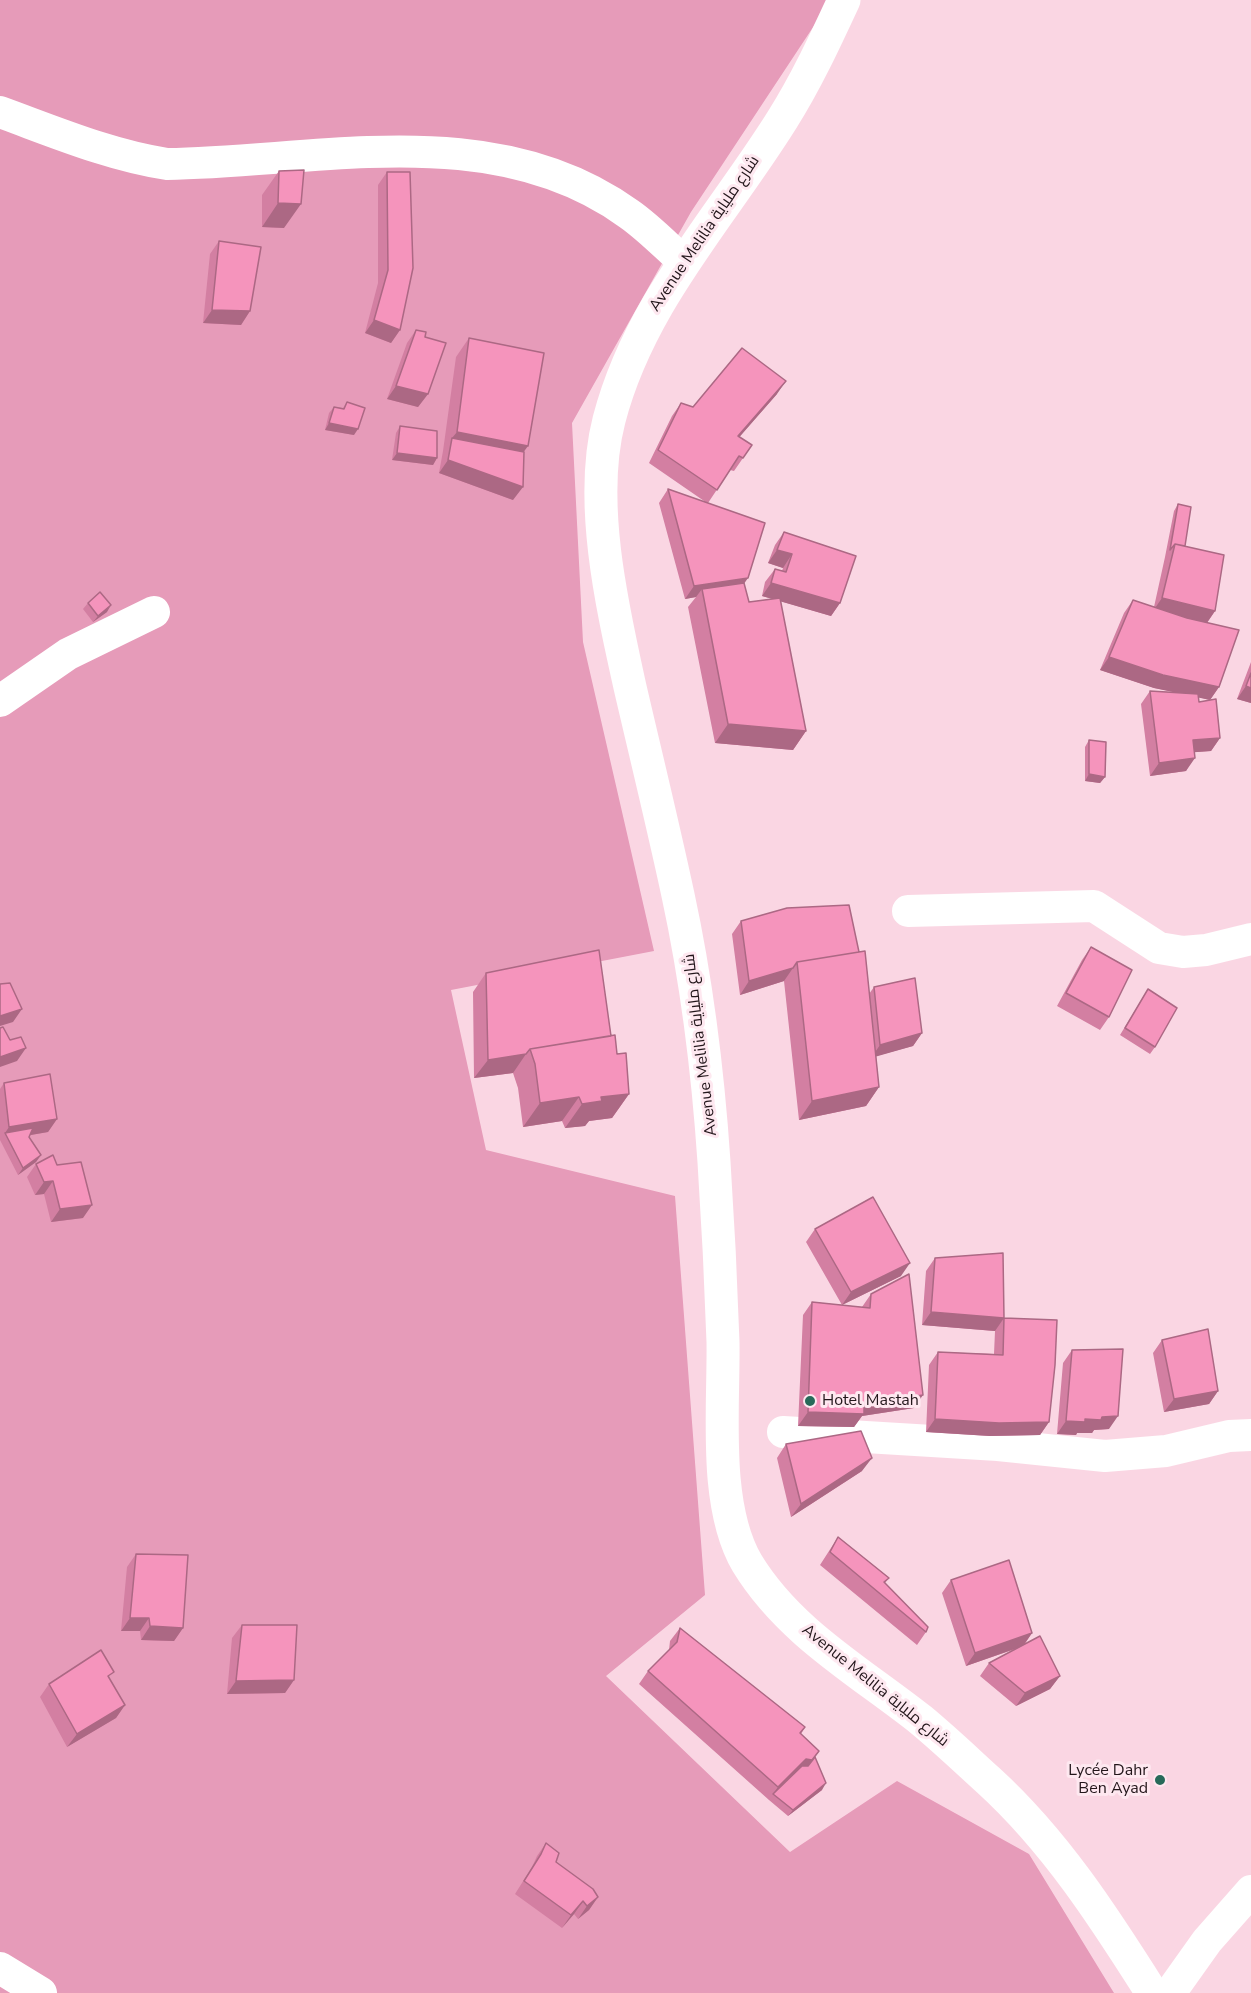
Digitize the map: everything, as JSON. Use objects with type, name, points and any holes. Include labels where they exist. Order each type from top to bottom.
[{"type":"street","name":"Avenue Melilia شارع ملياية","points":[[844,0],[825,42],[784,117],[651,313],[627,364],[608,423],[600,490],[604,544],[618,631],[693,964],[704,1050],[714,1159],[722,1305],[723,1447],[728,1510],[745,1559],[780,1608],[829,1652],[921,1720],[993,1784],[1034,1827],[1078,1881],[1152,1993]]},
{"type":"street","points":[[0,112],[109,151],[167,164],[403,151],[466,153],[536,168],[587,189],[629,214],[684,262]]},
{"type":"street","points":[[0,701],[68,654],[154,612]]},
{"type":"street","points":[[908,911],[1094,906],[1159,948],[1183,952],[1206,950],[1251,939]]},
{"type":"street","points":[[783,1432],[998,1444],[1105,1456],[1167,1451],[1229,1436],[1251,1435]]},
{"type":"street","points":[[1170,1993],[1207,1941],[1240,1901],[1251,1892]]},
{"type":"street","points":[[0,1968],[41,1993]]},
{"type":"shaded area","points":[[0,0],[831,0],[691,212],[572,423],[583,642],[654,951],[451,990],[486,1150],[675,1196],[705,1595],[606,1676],[790,1852],[897,1781],[1029,1854],[1114,1993],[0,1993]]},
{"type":"building","points":[[304,170],[301,204],[278,203],[279,171]]},
{"type":"building","points":[[387,172],[410,172],[413,268],[400,330],[374,320],[388,270]]},
{"type":"building","points":[[219,241],[261,247],[250,311],[212,310]]},
{"type":"building","points":[[416,330],[426,332],[425,337],[446,343],[428,394],[396,386]]},
{"type":"building","points":[[469,338],[544,353],[528,446],[457,432]]},
{"type":"building","points":[[742,348],[786,381],[738,436],[752,445],[743,458],[739,456],[717,490],[658,450],[681,403],[693,407]]},
{"type":"building","points":[[347,402],[365,408],[358,429],[329,423],[334,407],[344,409]]},
{"type":"building","points":[[400,426],[437,431],[437,458],[397,453]]},
{"type":"building","points":[[452,438],[524,452],[523,487],[448,460]]},
{"type":"building","points":[[668,489],[765,523],[748,578],[694,586]]},
{"type":"building","points":[[1178,504],[1191,507],[1185,546],[1175,544],[1170,550]]},
{"type":"building","points":[[784,532],[856,556],[840,603],[771,583],[775,569],[786,572],[792,554],[777,550]]},
{"type":"building","points":[[1175,544],[1224,555],[1215,611],[1162,598]]},
{"type":"building","points":[[744,583],[749,602],[780,598],[806,731],[728,724],[702,589]]},
{"type":"building","points":[[100,592],[111,605],[98,616],[88,603]]},
{"type":"building","points":[[1133,600],[1187,618],[1239,630],[1219,687],[1163,675],[1109,657]]},
{"type":"building","points":[[1251,673],[1251,688],[1246,686]]},
{"type":"building","points":[[1150,691],[1198,694],[1199,702],[1216,699],[1220,738],[1193,740],[1195,758],[1159,763]]},
{"type":"building","points":[[1089,740],[1106,742],[1105,777],[1089,774]]},
{"type":"building","points":[[849,905],[859,952],[797,962],[793,968],[749,981],[741,921],[787,908]]},
{"type":"building","points":[[1091,947],[1132,970],[1109,1017],[1066,993]]},
{"type":"building","points":[[599,950],[611,1036],[530,1049],[526,1054],[488,1060],[486,973]]},
{"type":"building","points":[[865,951],[879,1087],[812,1101],[797,962]]},
{"type":"building","points":[[915,978],[922,1033],[880,1045],[874,987]]},
{"type":"building","points":[[10,983],[22,1009],[0,1016],[0,984]]},
{"type":"building","points":[[1148,989],[1177,1008],[1155,1047],[1125,1028]]},
{"type":"building","points":[[3,1027],[10,1040],[21,1037],[26,1048],[0,1057],[0,1028]]},
{"type":"building","points":[[615,1035],[617,1054],[626,1053],[629,1094],[601,1097],[602,1101],[582,1104],[579,1097],[540,1103],[535,1064],[530,1049]]},
{"type":"building","points":[[50,1074],[57,1119],[9,1127],[4,1083]]},
{"type":"building","points":[[33,1128],[29,1137],[41,1155],[23,1168],[5,1133]]},
{"type":"building","points":[[53,1155],[57,1165],[81,1162],[92,1205],[60,1209],[53,1181],[44,1182],[36,1164]]},
{"type":"building","points":[[873,1197],[910,1263],[851,1292],[815,1229]]},
{"type":"building","points":[[1003,1253],[1004,1318],[931,1312],[935,1258]]},
{"type":"building","points":[[909,1274],[923,1395],[864,1404],[864,1414],[808,1412],[812,1302],[870,1308],[871,1294]]},
{"type":"building","points":[[1004,1318],[1057,1320],[1049,1422],[999,1423],[935,1419],[938,1352],[1003,1355]]},
{"type":"building","points":[[1208,1329],[1218,1391],[1174,1399],[1162,1340]]},
{"type":"building","points":[[1123,1349],[1118,1416],[1102,1417],[1101,1420],[1085,1419],[1085,1422],[1066,1421],[1072,1350]]},
{"type":"building","points":[[861,1431],[872,1458],[801,1504],[786,1444]]},
{"type":"building","points":[[838,1537],[889,1578],[884,1582],[928,1627],[926,1632],[830,1552]]},
{"type":"building","points":[[136,1554],[188,1555],[183,1628],[150,1626],[149,1618],[130,1618]]},
{"type":"building","points":[[1009,1560],[1032,1633],[975,1653],[951,1580]]},
{"type":"building","points":[[242,1625],[297,1625],[294,1680],[236,1681]]},
{"type":"building","points":[[680,1628],[805,1727],[800,1733],[819,1751],[812,1760],[806,1759],[778,1787],[648,1671],[677,1642]]},
{"type":"building","points":[[1040,1636],[1060,1676],[1025,1693],[989,1663]]},
{"type":"building","points":[[101,1650],[114,1672],[108,1676],[125,1705],[77,1734],[49,1684]]},
{"type":"building","points":[[815,1757],[826,1783],[793,1810],[773,1794],[802,1766],[808,1766]]},
{"type":"building","points":[[546,1843],[559,1853],[556,1862],[593,1889],[598,1897],[587,1906],[583,1901],[571,1915],[524,1881]]},
{"type":"place","name":"Hotel Mastah","points":[[810,1401]]},
{"type":"place","name":"Lycée Dahr Ben Ayad","points":[[1160,1780]]}]
